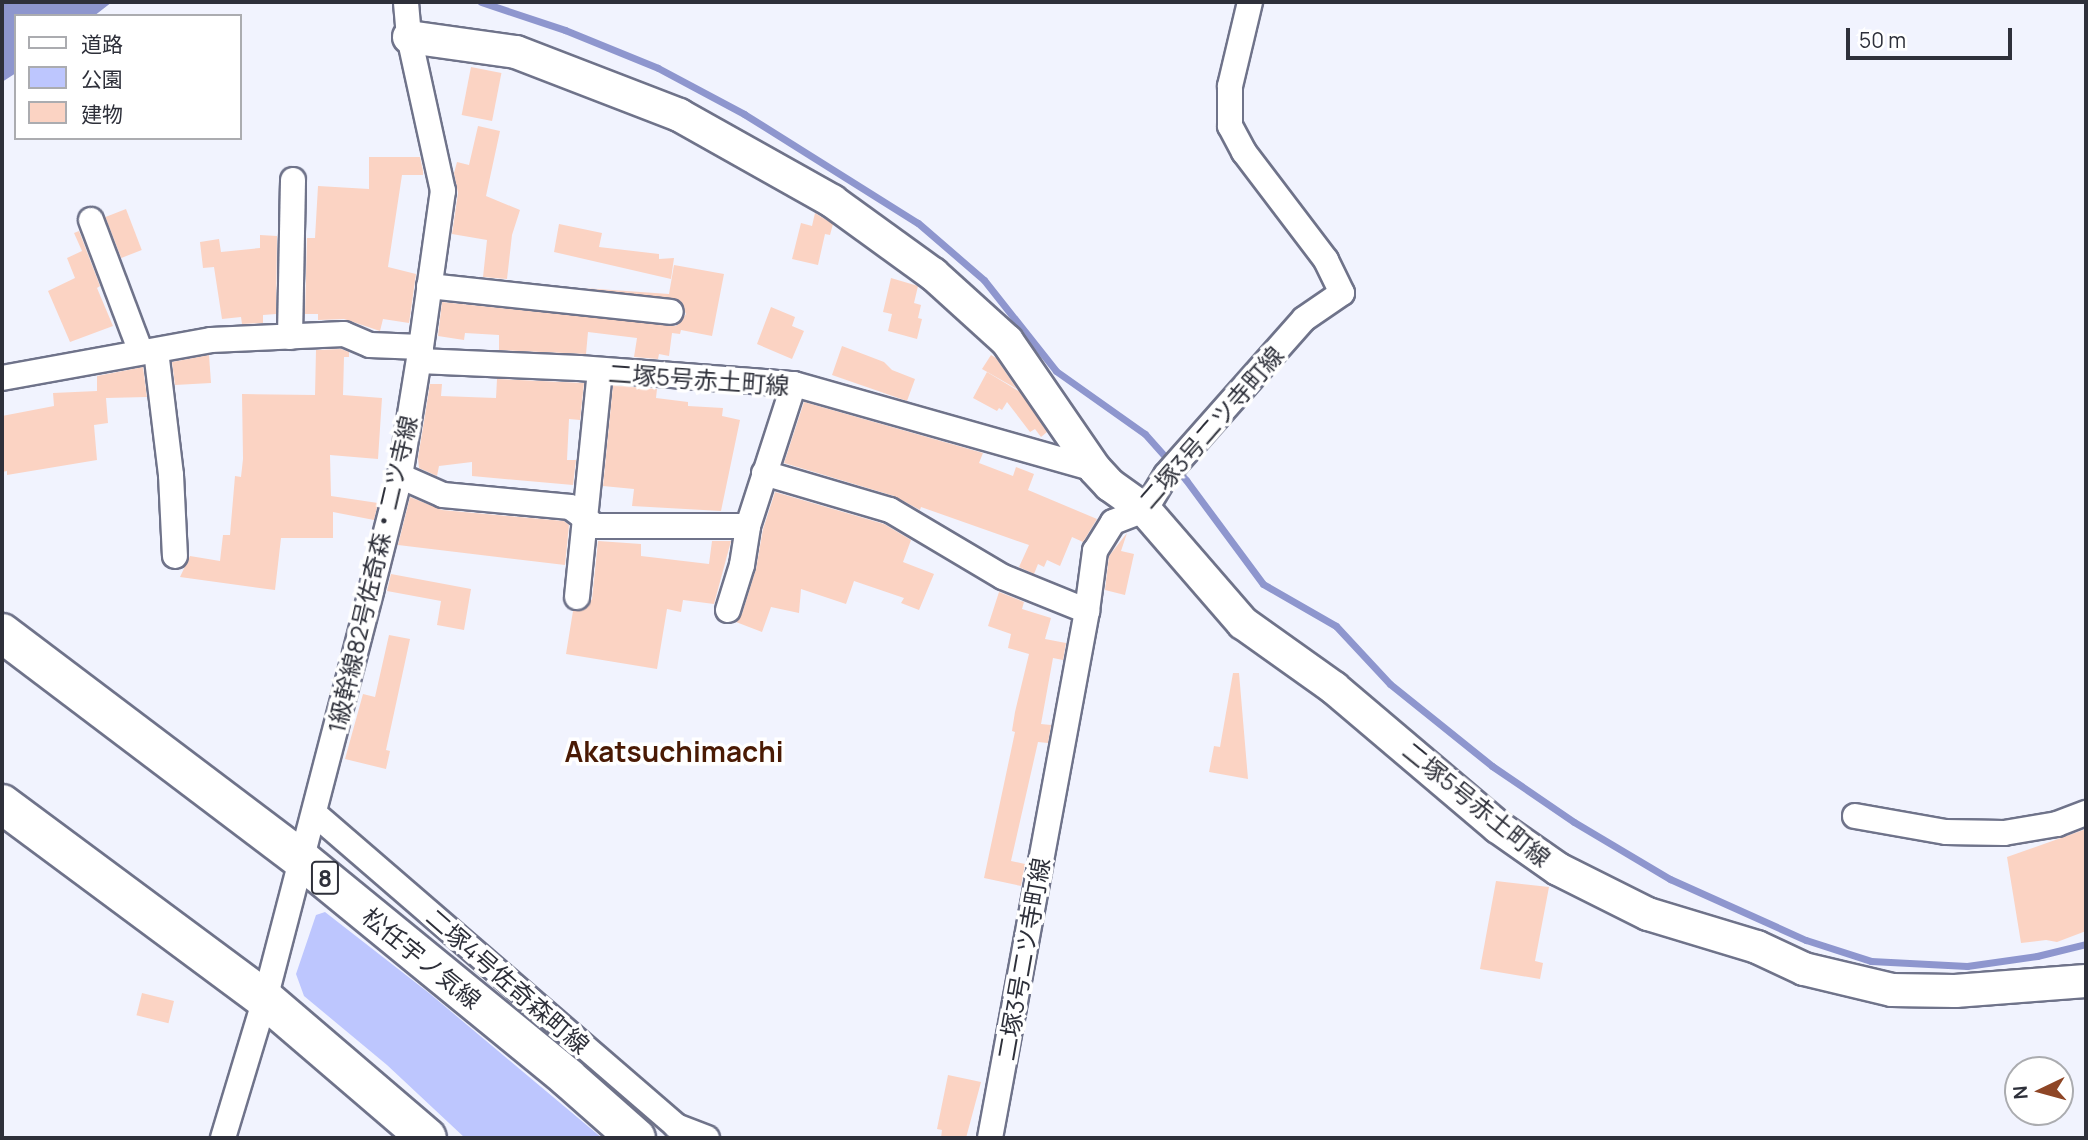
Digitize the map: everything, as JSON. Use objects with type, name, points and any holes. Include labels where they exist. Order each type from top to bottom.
[{"type":"main road","name":"松任宇ノ気線","points":[[2,633],[302,860],[567,1077],[636,1138]]},
{"type":"main road","points":[[2,804],[265,999],[427,1138]]},
{"type":"street","name":"1級幹線82号佐奇森・二ツ寺線","points":[[223,1138],[265,999],[315,814],[400,476],[420,354],[443,191],[409,37],[406,2]]},
{"type":"street","name":"二塚3号二ツ寺町線","points":[[990,1138],[1087,611],[1095,551],[1113,522],[1145,510],[1166,475],[1304,319],[1342,293],[1326,260],[1244,152],[1230,126],[1230,86],[1250,2]]},
{"type":"street","name":"二塚5号赤土町線","points":[[409,37],[516,52],[679,115],[832,201],[933,274],[1007,341],[1095,469],[1110,485],[1145,510],[1244,623],[1335,688],[1498,827],[1558,869],[1648,914],[1757,947],[1804,969],[1892,990],[1955,991],[2086,981]]},
{"type":"street","points":[[290,337],[293,180]]},
{"type":"street","points":[[91,220],[149,351],[171,475],[176,556]]},
{"type":"street","points":[[429,286],[671,312]]},
{"type":"street","name":"二塚5号赤土町線","points":[[2,378],[211,340],[344,334],[370,345],[420,354],[600,371],[794,384],[1095,469]]},
{"type":"street","points":[[578,597],[600,371]]},
{"type":"street","points":[[728,610],[742,565],[748,526],[794,384]]},
{"type":"street","points":[[764,473],[890,510],[1003,577],[1087,611]]},
{"type":"street","points":[[400,476],[443,495],[570,507],[595,526],[748,526]]},
{"type":"street","points":[[1855,816],[1945,832],[2004,833],[2057,824],[2086,813]]},
{"type":"street","name":"二塚4号佐奇森町線","points":[[315,814],[677,1126],[699,1138]]},
{"type":"green space","points":[[325,912],[429,993],[602,1138],[465,1138],[387,1065],[304,996],[296,974],[316,915]]},
{"type":"shaded area","points":[[2,2],[112,2],[97,14],[14,14],[14,74],[2,82]]},
{"type":"building","points":[[471,67],[501,73],[492,121],[462,115]]},
{"type":"building","points":[[478,126],[500,131],[486,196],[520,210],[512,235],[507,279],[483,277],[487,240],[452,234],[458,193],[454,173],[457,162],[469,165]]},
{"type":"building","points":[[369,157],[420,157],[423,171],[423,175],[402,175],[388,267],[416,274],[409,323],[383,319],[380,331],[344,319],[318,320],[318,314],[305,314],[307,238],[315,238],[318,186],[369,189]]},
{"type":"building","points":[[126,209],[142,250],[121,258],[105,217]]},
{"type":"building","points":[[815,213],[833,224],[830,235],[825,234],[818,265],[792,259],[801,223],[812,226]]},
{"type":"building","points":[[559,224],[602,233],[599,247],[659,254],[659,259],[674,258],[671,279],[554,252]]},
{"type":"building","points":[[79,231],[100,286],[97,288],[113,326],[70,342],[48,291],[75,278],[67,258],[82,251],[74,233]]},
{"type":"building","points":[[260,235],[277,236],[276,314],[263,315],[263,323],[242,324],[241,317],[222,319],[214,267],[203,268],[200,242],[219,239],[221,252],[260,248]]},
{"type":"building","points":[[674,265],[724,274],[712,336],[681,330],[680,334],[672,333],[669,356],[659,354],[658,359],[634,357],[637,338],[588,332],[586,354],[499,350],[499,335],[465,333],[464,340],[438,336],[442,302],[676,326],[686,314],[679,300],[584,288],[669,294]]},
{"type":"building","points":[[891,278],[918,286],[914,303],[921,305],[918,318],[922,319],[917,339],[888,331],[892,314],[883,312]]},
{"type":"building","points":[[771,307],[795,317],[792,326],[804,331],[792,359],[757,344]]},
{"type":"building","points":[[842,346],[884,362],[892,370],[915,379],[907,401],[832,375]]},
{"type":"building","points":[[341,349],[349,352],[349,357],[344,357],[343,395],[382,398],[378,459],[330,455],[331,496],[378,503],[374,520],[333,512],[333,538],[281,538],[275,590],[180,577],[190,556],[220,561],[223,535],[230,535],[235,476],[241,477],[243,459],[242,394],[315,395],[316,350]]},
{"type":"building","points":[[209,355],[211,383],[175,385],[172,362]]},
{"type":"building","points":[[991,355],[996,358],[1017,389],[982,369]]},
{"type":"building","points":[[143,367],[147,397],[106,398],[108,423],[94,425],[97,460],[7,475],[7,471],[2,472],[2,416],[54,406],[53,393],[97,391],[97,376]]},
{"type":"building","points":[[987,372],[1020,392],[1047,432],[1041,437],[1035,429],[1030,432],[1007,402],[1002,410],[999,408],[997,411],[973,398]]},
{"type":"building","points":[[497,379],[584,383],[580,420],[569,419],[567,460],[576,460],[573,485],[472,476],[472,462],[439,466],[437,476],[419,468],[418,458],[430,384],[442,384],[441,396],[496,398]]},
{"type":"building","points":[[613,385],[657,389],[656,398],[688,402],[688,406],[723,408],[722,416],[740,420],[721,511],[632,506],[634,489],[603,486]]},
{"type":"building","points":[[804,402],[983,453],[979,463],[1013,476],[1016,467],[1034,474],[1028,490],[1097,519],[1083,542],[1072,537],[1060,566],[1047,560],[1044,567],[1038,564],[1034,574],[1019,567],[1029,545],[921,507],[920,510],[894,496],[784,463]]},
{"type":"building","points":[[775,492],[884,524],[911,540],[903,562],[934,574],[919,610],[901,603],[904,598],[854,581],[846,604],[801,589],[799,613],[771,607],[762,632],[736,622],[742,614],[756,569],[763,529]]},
{"type":"building","points":[[410,497],[442,510],[564,521],[569,525],[565,565],[398,545]]},
{"type":"building","points":[[1127,533],[1121,551],[1134,554],[1125,595],[1105,590],[1109,556]]},
{"type":"building","points":[[598,541],[641,544],[641,556],[709,564],[712,541],[731,541],[714,604],[683,600],[681,612],[667,609],[657,669],[566,654],[573,611],[584,610],[592,599]]},
{"type":"building","points":[[391,574],[471,589],[464,630],[437,625],[441,601],[387,591]]},
{"type":"building","points":[[999,592],[1024,602],[1022,609],[1051,618],[1045,639],[1066,643],[1063,660],[1053,658],[1041,724],[1051,725],[1048,743],[1038,742],[1011,861],[1025,864],[1021,886],[984,878],[1015,732],[1012,731],[1015,712],[1029,654],[1008,648],[1011,634],[988,626]]},
{"type":"building","points":[[389,635],[410,639],[386,750],[390,751],[386,769],[345,759],[363,694],[375,697]]},
{"type":"building","points":[[1233,673],[1239,673],[1248,779],[1209,772],[1214,746],[1220,747]]},
{"type":"building","points":[[2086,829],[2086,931],[2057,942],[2046,940],[2021,943],[2007,857]]},
{"type":"building","points":[[1496,881],[1549,887],[1535,961],[1543,963],[1540,979],[1480,969]]},
{"type":"building","points":[[142,993],[174,1001],[168,1023],[136,1015]]},
{"type":"building","points":[[948,1075],[981,1082],[966,1138],[941,1138],[942,1130],[937,1129]]},
{"type":"waterway","points":[[481,2],[565,30],[658,68],[744,114],[918,223],[984,280],[1056,371],[1145,434],[1186,480],[1263,584],[1336,626],[1390,684],[1492,766],[1574,822],[1670,879],[1806,940],[1871,961],[1967,966],[2037,956],[2086,944]]},
{"type":"district","name":"Akatsuchimachi","points":[[674,751]]}]
